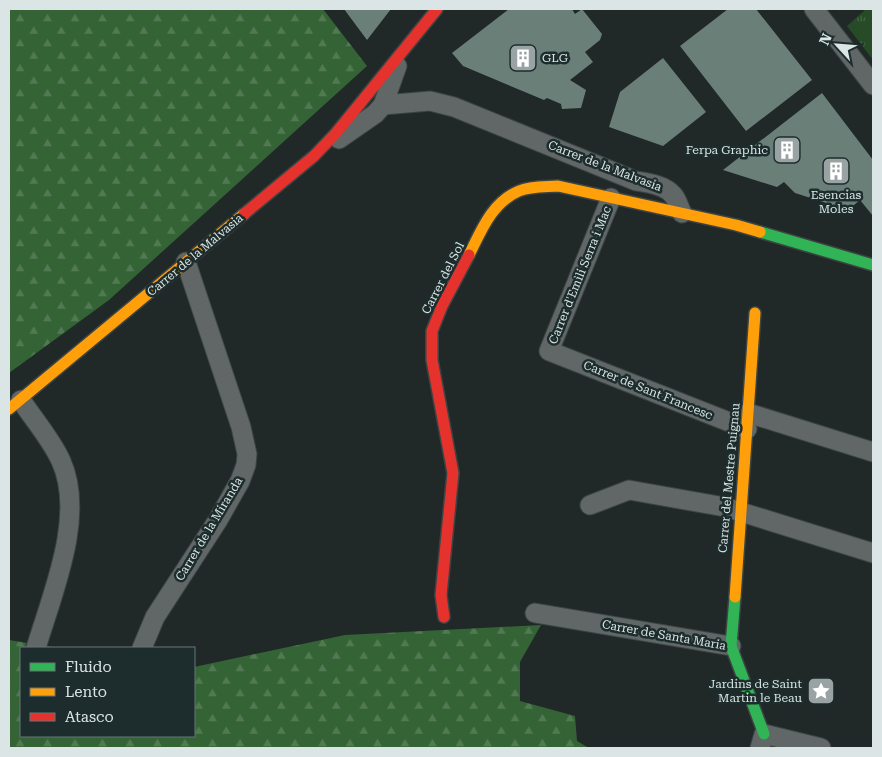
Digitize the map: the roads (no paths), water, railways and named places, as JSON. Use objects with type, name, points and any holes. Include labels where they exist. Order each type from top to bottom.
[{"type":"street","points":[[314,156],[401,55],[437,9]]},
{"type":"street","points":[[814,9],[873,85]]},
{"type":"street","name":"Carrer de la Malvasia","points":[[15,405],[314,156],[375,114],[383,105],[401,55]]},
{"type":"street","name":"Carrer de la Malvasia","points":[[383,105],[430,101],[454,107],[636,181],[654,184],[666,189],[673,195],[682,213]]},
{"type":"street","name":"Carrer del Sol","points":[[444,617],[441,596],[453,473],[432,360],[432,331],[436,318],[488,219],[511,196],[527,188],[544,186],[558,186],[682,213]]},
{"type":"street","name":"Carrer d'Emili Serra i Mac","points":[[549,351],[611,198]]},
{"type":"street","points":[[682,213],[736,225],[873,265]]},
{"type":"street","name":"Carrer de la Miranda","points":[[142,647],[155,617],[218,520],[240,481],[246,466],[247,454],[241,427],[186,262]]},
{"type":"street","name":"Carrer del Mestre Puignau","points":[[731,646],[739,511],[755,313]]},
{"type":"street","name":"Carrer de Sant Francesc","points":[[549,351],[747,421],[873,452]]},
{"type":"street","points":[[15,405],[52,444],[66,477],[70,501],[68,535],[63,557],[36,647]]},
{"type":"street","points":[[590,505],[629,490],[725,507],[873,552]]},
{"type":"street","name":"Carrer de Santa Maria","points":[[535,613],[731,646],[762,741],[821,748]]},
{"type":"place","name":"GLG","points":[[523,58]]},
{"type":"place","name":"Ferpa Graphic","points":[[787,150]]},
{"type":"place","name":"Esencias Moles","points":[[836,171]]},
{"type":"place","name":"Jardins de Saint Martin le Beau","points":[[821,691]]}]
